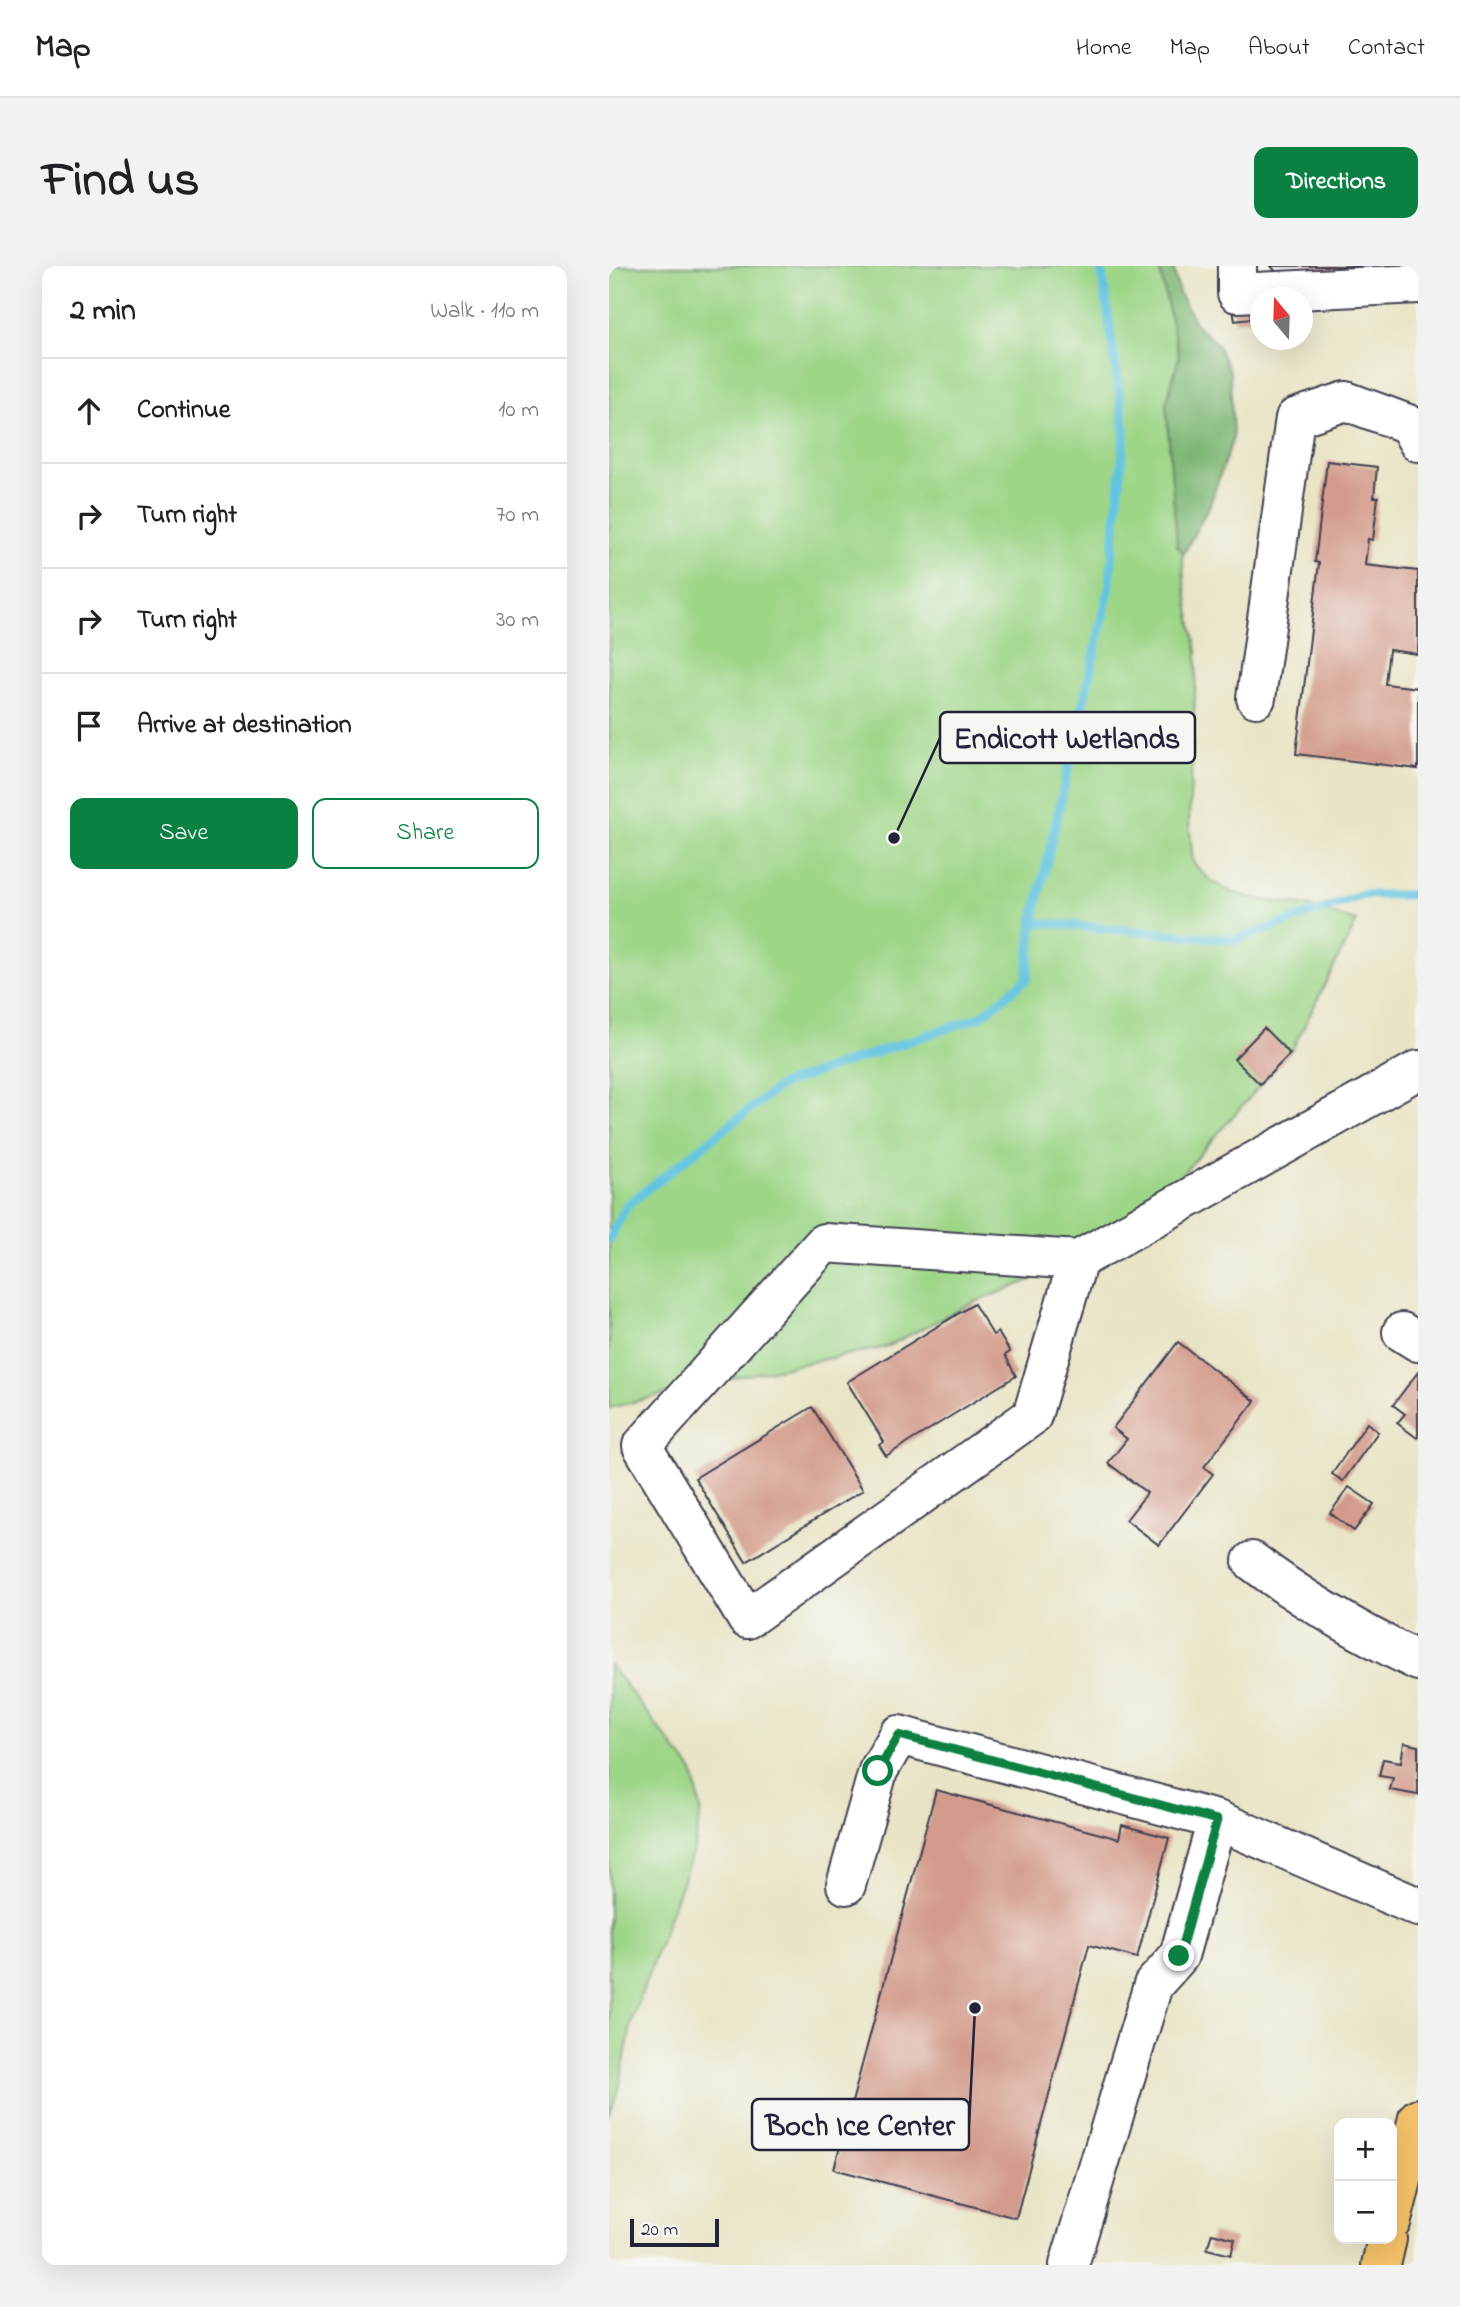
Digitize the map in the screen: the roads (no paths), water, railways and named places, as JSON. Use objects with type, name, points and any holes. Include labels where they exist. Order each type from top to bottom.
[{"type":"main road","points":[[1397,2200],[1418,2118]]},
{"type":"main road","points":[[1381,2265],[1386,2244]]},
{"type":"street","points":[[1237,266],[1237,293],[1418,284]]},
{"type":"street","points":[[1257,698],[1296,418],[1346,401],[1408,424],[1418,442]]},
{"type":"street","points":[[1078,1260],[1032,1416],[747,1619],[642,1447],[824,1243],[1078,1260],[1418,1070]]},
{"type":"street","points":[[1252,1561],[1289,1590],[1362,1633],[1418,1661]]},
{"type":"street","points":[[846,1885],[878,1771],[899,1735],[1217,1820],[1418,1907]]},
{"type":"street","points":[[1069,2265],[1153,1985],[1179,1956],[1217,1820]]},
{"type":"waterway","points":[[1101,266],[1125,431],[1109,590],[1033,922],[1236,940],[1363,895],[1418,895]]},
{"type":"waterway","points":[[609,1240],[627,1205],[781,1085],[980,1017],[1027,979],[1033,922]]},
{"type":"place","name":"Endicott Wetlands","points":[[894,838]]},
{"type":"place","name":"Boch Ice Center","points":[[975,2008]]}]
